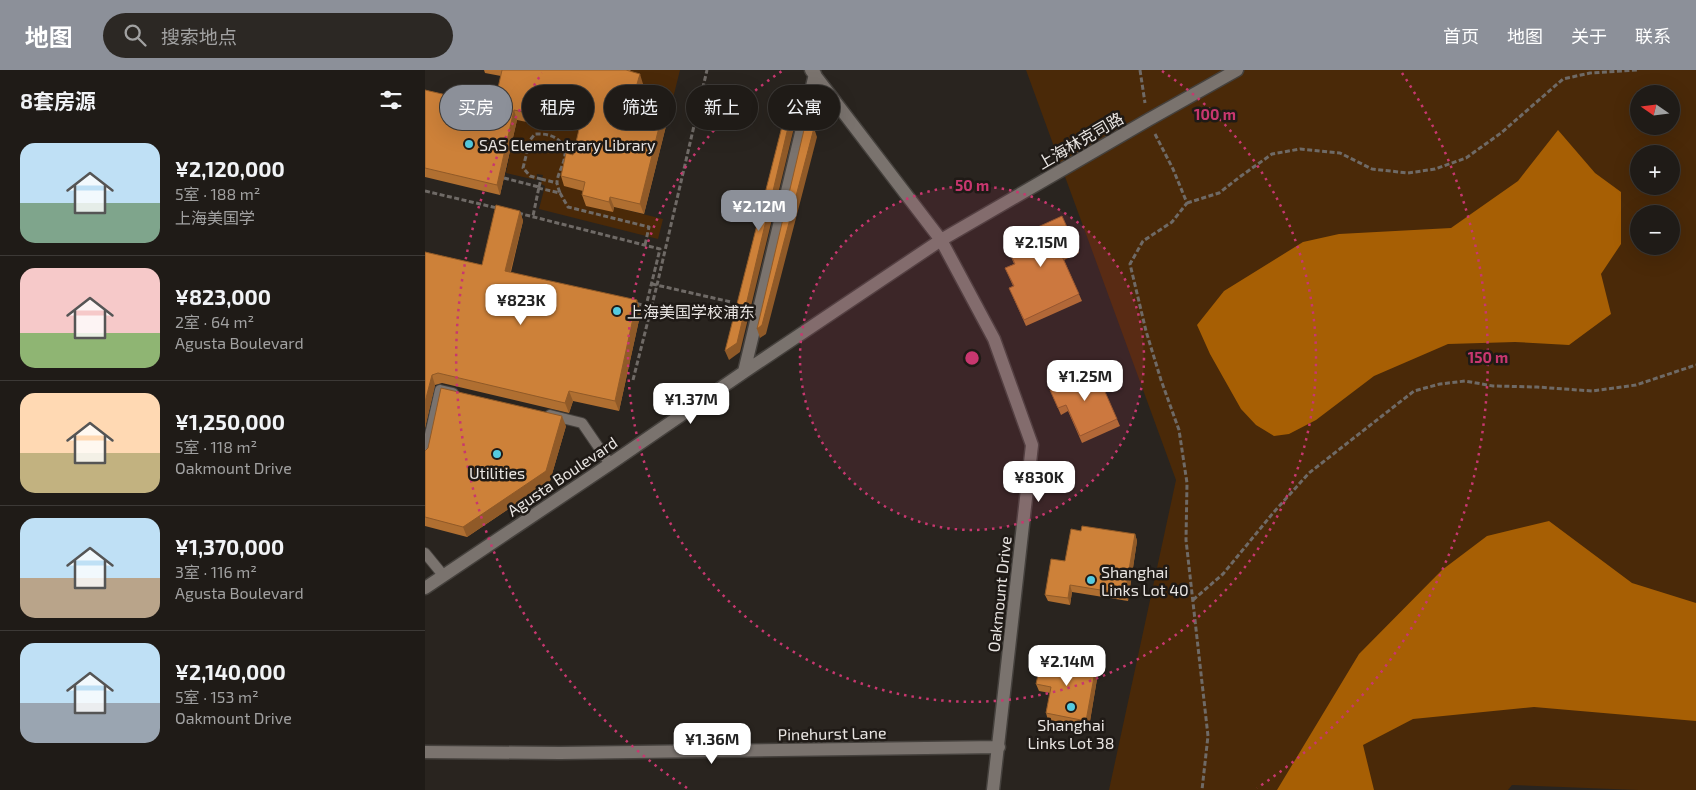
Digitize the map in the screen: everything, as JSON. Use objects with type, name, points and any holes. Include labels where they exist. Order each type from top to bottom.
[{"type":"street","name":"上海林克司路","points":[[941,240],[1237,70]]},
{"type":"street","name":"Oakmount Drive","points":[[813,72],[941,240],[994,339],[1032,445],[993,790]]},
{"type":"street","points":[[743,372],[813,72]]},
{"type":"street","name":"Agusta Boulevard","points":[[425,588],[941,240]]},
{"type":"street","name":"Pinehurst Lane","points":[[425,752],[559,753],[999,747]]},
{"type":"lane","points":[[425,457],[440,390],[459,395]]},
{"type":"lane","points":[[544,414],[582,423],[610,464]]},
{"type":"lane","points":[[425,553],[443,575]]},
{"type":"path","points":[[633,380],[657,286],[707,70]]},
{"type":"path","points":[[1139,70],[1148,120],[1173,169],[1187,204]]},
{"type":"path","points":[[1202,790],[1208,736],[1186,540],[1187,483],[1179,430],[1161,380],[1136,293],[1130,264],[1143,240],[1172,222],[1187,204],[1219,193],[1272,154],[1301,149],[1340,153],[1373,169],[1409,173],[1435,169],[1466,158],[1501,133],[1563,80],[1590,73],[1637,70]]},
{"type":"path","points":[[557,183],[529,176],[523,168],[530,140],[535,134],[544,133],[554,136],[561,143],[565,154],[557,183],[568,207],[649,227],[645,245]]},
{"type":"path","points":[[504,178],[560,193]]},
{"type":"path","points":[[533,216],[541,179]]},
{"type":"path","points":[[425,191],[506,210]]},
{"type":"path","points":[[515,212],[660,249],[646,306],[629,301]]},
{"type":"path","points":[[652,284],[731,302]]},
{"type":"path","points":[[1192,600],[1223,574],[1309,473],[1414,391],[1441,384],[1465,381],[1493,386],[1592,391],[1636,385],[1696,365]]},
{"type":"shaded area","points":[[631,70],[680,70],[676,86],[633,85],[628,80]]},
{"type":"shaded area","points":[[1026,70],[1696,70],[1696,790],[1638,790],[1512,785],[1508,790],[1109,790],[1176,480]]},
{"type":"shaded area","points":[[517,120],[522,121],[522,130],[589,130],[589,192],[612,212],[614,207],[663,219],[658,239],[539,209],[545,186],[541,184],[543,175],[537,174],[536,180],[506,173]]},
{"type":"shaded area","points":[[1558,130],[1595,173],[1621,192],[1621,244],[1601,274],[1611,314],[1569,345],[1515,342],[1448,344],[1374,376],[1316,420],[1289,434],[1274,436],[1256,425],[1241,409],[1210,354],[1197,325],[1224,291],[1303,242],[1339,234],[1451,228],[1518,181]]},
{"type":"shaded area","points":[[1549,521],[1632,583],[1696,603],[1696,721],[1534,707],[1413,719],[1363,745],[1374,790],[1277,790],[1359,654],[1442,570],[1487,536]]},
{"type":"building","points":[[502,70],[626,70],[640,74],[637,84],[641,85],[604,85],[604,130],[658,130],[640,204],[610,197],[609,202],[582,195],[585,182],[561,176],[566,153],[573,155],[579,130],[594,130],[594,85],[522,85],[522,112],[514,110],[512,119],[512,85],[499,85]]},
{"type":"building","points":[[425,90],[440,93],[440,130],[509,130],[497,185],[425,168]]},
{"type":"building","points":[[781,130],[787,130],[737,343],[725,351]]},
{"type":"building","points":[[804,130],[813,130],[762,325],[757,329]]},
{"type":"building","points":[[496,205],[520,211],[505,271],[637,300],[615,401],[569,391],[565,403],[438,373],[432,375],[425,402],[425,252],[482,265]]},
{"type":"building","points":[[1062,216],[1076,247],[1061,254],[1079,294],[1024,320],[1009,288],[1014,286],[1005,268],[1015,264],[1005,242]]},
{"type":"building","points":[[1095,369],[1117,419],[1080,436],[1066,405],[1058,408],[1050,390]]},
{"type":"building","name":"Utilities","points":[[441,388],[562,416],[546,471],[463,527],[425,517],[425,451],[428,448]]},
{"type":"building","name":"Shanghai Links Lot 40","points":[[1082,526],[1135,534],[1125,594],[1070,585],[1068,598],[1045,595],[1051,559],[1065,561],[1071,529],[1081,531]]},
{"type":"building","name":"Shanghai Links Lot 38","points":[[1042,657],[1096,666],[1086,721],[1046,713],[1051,687],[1036,684]]},
{"type":"place","name":"SAS Elementrary Library","points":[[469,144]]},
{"type":"place","name":"上海美国学校浦东","points":[[617,311]]},
{"type":"place","name":"Utilities","points":[[497,454]]},
{"type":"place","name":"Shanghai Links Lot 40","points":[[1091,580]]},
{"type":"place","name":"Shanghai Links Lot 38","points":[[1071,707]]}]
